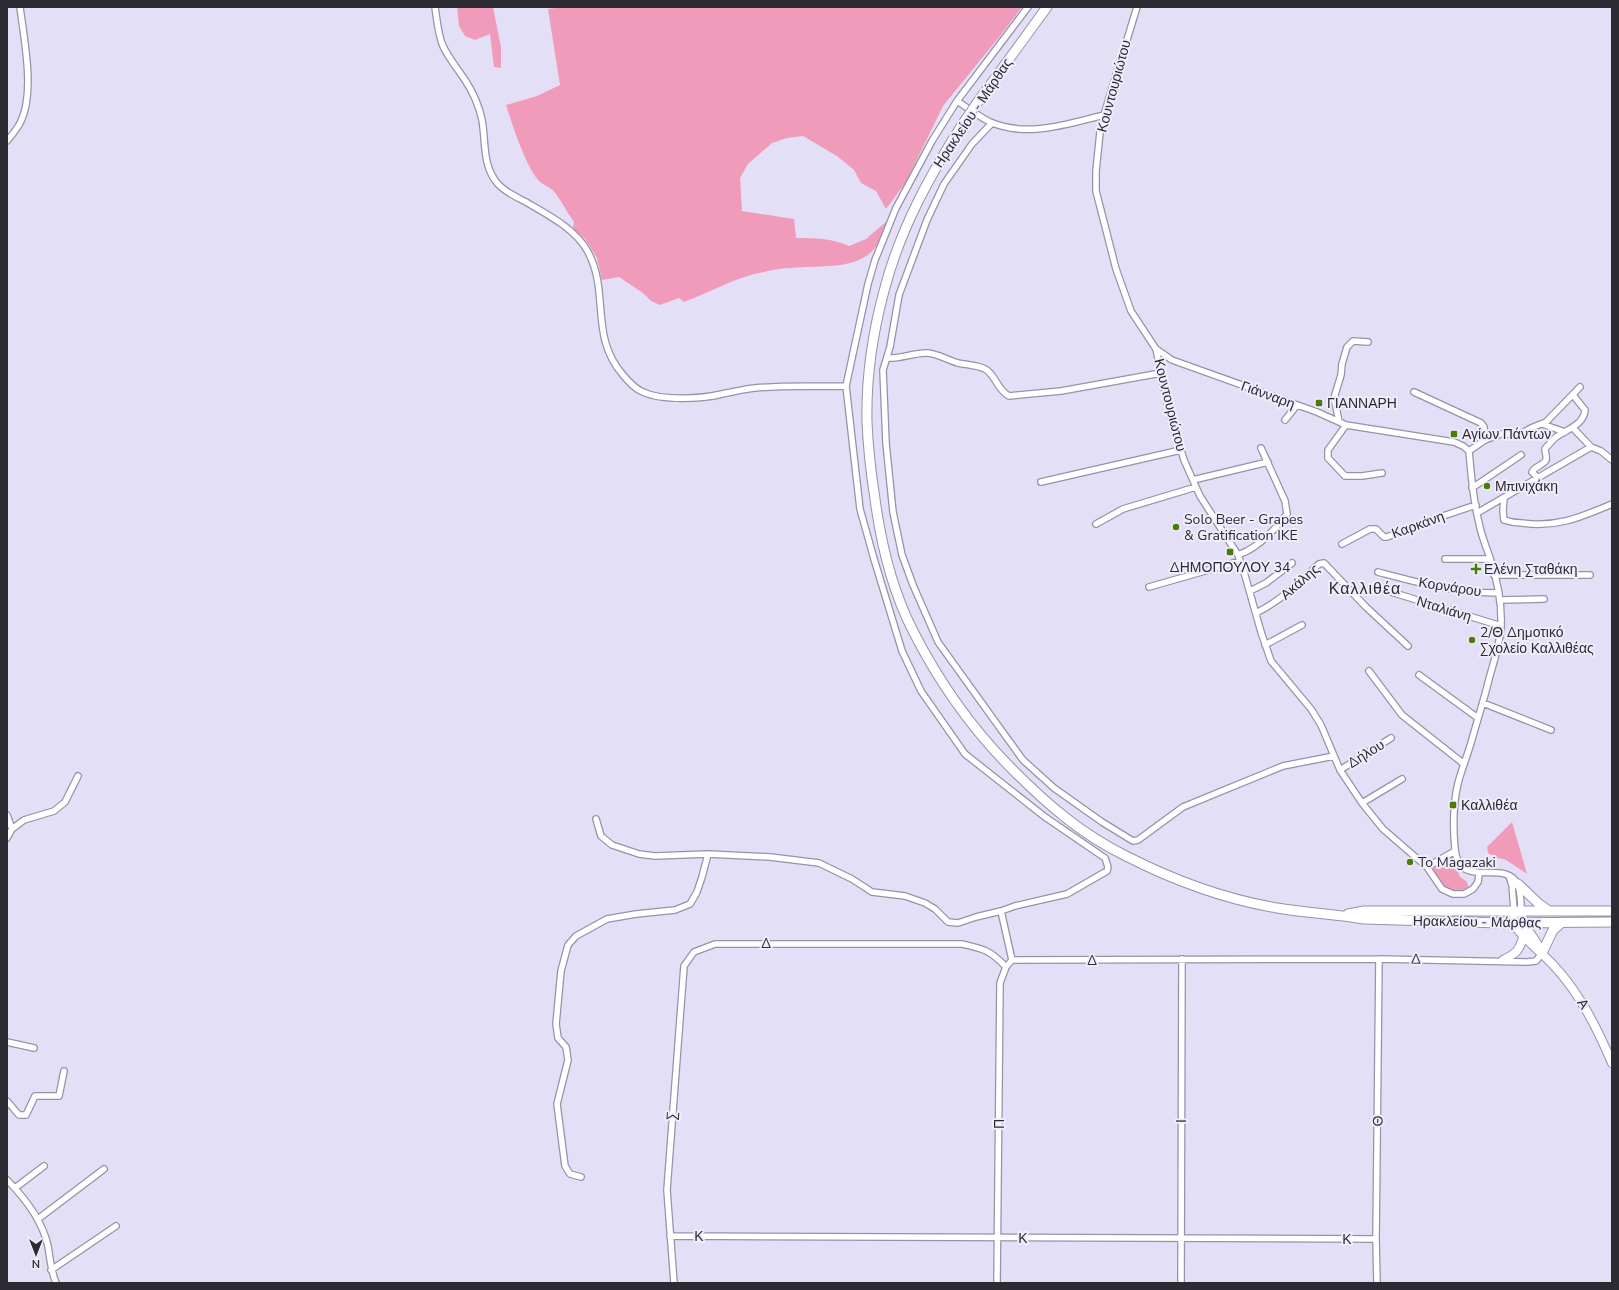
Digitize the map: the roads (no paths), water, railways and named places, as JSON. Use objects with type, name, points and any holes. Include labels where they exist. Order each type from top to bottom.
[{"type":"main road","name":"Ηρακλείου - Μάρθας","points":[[1047,7],[964,122],[935,167],[910,215],[895,252],[883,292],[874,336],[868,381],[867,421],[870,463],[884,553],[896,592],[912,629],[956,704],[996,754],[1042,799],[1078,828],[1123,855],[1164,874],[1201,888],[1273,907],[1314,914],[1342,915],[1364,919],[1518,923],[1612,922]]},
{"type":"main road","points":[[1518,884],[1539,904],[1549,911]]},
{"type":"main road","name":"Ηρακλείου - Μάρθας","points":[[1342,915],[1364,911],[1612,911]]},
{"type":"main road","points":[[1542,953],[1553,930],[1561,923]]},
{"type":"street","points":[[7,142],[21,122],[26,108],[28,94],[26,52],[20,7]]},
{"type":"street","points":[[435,7],[443,46],[476,100],[482,120],[484,156],[497,183],[508,193],[538,209],[576,235],[586,249],[596,270],[605,343],[610,358],[634,387],[643,393],[664,398],[721,395],[738,390],[756,388],[846,386]]},
{"type":"street","points":[[596,819],[602,836],[612,844],[639,854],[655,856],[708,854],[770,857],[819,863],[852,879],[872,892],[905,896],[925,903],[935,909],[948,922],[953,923],[963,922],[1015,906],[1068,894],[1107,871],[1108,866],[1105,858],[1045,817],[965,754],[921,691],[902,651],[860,509],[846,386],[868,284],[896,208],[932,141],[957,101],[1028,7]]},
{"type":"street","name":"Κουντουριώτου","points":[[1137,7],[1100,132],[1096,171],[1096,191],[1100,213],[1116,269],[1129,306],[1142,330],[1156,349],[1170,415],[1181,450],[1196,487],[1239,558],[1271,661],[1311,709],[1321,725],[1340,770],[1362,803],[1383,828],[1427,866],[1442,889],[1453,894],[1464,894],[1473,889],[1478,882],[1479,874]]},
{"type":"street","points":[[957,101],[992,123],[1012,128],[1030,130],[1049,128],[1104,115]]},
{"type":"street","points":[[992,123],[979,136],[944,184],[927,220],[899,295],[887,358],[883,370],[882,380],[886,443],[893,512],[901,548],[913,585],[938,642],[1023,760],[1054,788],[1102,822],[1134,841],[1138,840],[1183,807],[1282,766],[1334,756]]},
{"type":"street","points":[[1339,421],[1334,398],[1347,347],[1353,340],[1368,342]]},
{"type":"street","name":"Γιάνναρη","points":[[1156,349],[1172,360],[1297,405],[1346,425],[1454,442],[1463,446],[1469,451]]},
{"type":"street","points":[[887,358],[897,359],[927,353],[958,363],[978,366],[990,373],[1003,393],[1009,396],[1061,391],[1161,372]]},
{"type":"street","points":[[1517,912],[1520,896],[1518,884],[1509,876],[1499,872],[1479,874],[1462,867],[1458,861],[1455,851],[1454,810],[1458,784],[1483,703],[1497,651],[1501,626],[1500,600],[1490,559],[1479,524],[1472,488],[1469,451],[1485,440],[1501,434],[1521,434],[1546,422],[1580,387]]},
{"type":"street","points":[[1414,392],[1481,422],[1484,427],[1485,440]]},
{"type":"street","points":[[1538,478],[1532,472],[1534,468],[1545,462],[1545,449],[1556,438],[1573,428],[1585,415],[1585,410],[1573,395]]},
{"type":"street","points":[[1285,420],[1297,405]]},
{"type":"street","points":[[1542,424],[1565,432]]},
{"type":"street","points":[[1346,425],[1328,450],[1328,458],[1345,476],[1362,476],[1382,473]]},
{"type":"street","points":[[1573,428],[1591,447],[1601,450],[1612,460]]},
{"type":"street","points":[[1477,513],[1591,447]]},
{"type":"street","points":[[1149,587],[1239,558],[1257,546],[1287,514],[1285,501],[1261,448]]},
{"type":"street","points":[[1041,482],[1181,450]]},
{"type":"street","points":[[1472,488],[1521,455]]},
{"type":"street","points":[[1193,480],[1268,462]]},
{"type":"street","points":[[1096,524],[1127,508],[1196,487]]},
{"type":"street","points":[[1504,498],[1502,511],[1504,520],[1546,525],[1562,523],[1581,517],[1612,504]]},
{"type":"street","name":"Καρκάνη","points":[[1342,544],[1374,529],[1378,530],[1384,537],[1387,537],[1425,522],[1476,505]]},
{"type":"street","points":[[1445,559],[1490,559]]},
{"type":"street","points":[[1250,591],[1266,583],[1292,563]]},
{"type":"street","name":"Ακάλης","points":[[1256,613],[1273,605],[1292,590],[1319,564],[1324,563],[1366,607],[1408,646]]},
{"type":"street","name":"Κορνάρου","points":[[1378,572],[1445,589],[1472,593],[1498,593]]},
{"type":"street","points":[[1494,575],[1590,575]]},
{"type":"street","name":"Νταλιάνη","points":[[1388,591],[1501,626]]},
{"type":"street","points":[[1500,600],[1544,600]]},
{"type":"street","points":[[1265,645],[1302,625]]},
{"type":"street","points":[[1369,671],[1402,715],[1464,764]]},
{"type":"street","points":[[1419,675],[1478,718]]},
{"type":"street","points":[[1483,703],[1551,730]]},
{"type":"street","name":"Δήλου","points":[[1340,770],[1391,738]]},
{"type":"street","points":[[7,838],[12,829],[24,820],[54,811],[65,802],[78,776]]},
{"type":"street","points":[[1362,803],[1402,779]]},
{"type":"street","points":[[7,815],[12,829]]},
{"type":"street","points":[[1427,866],[1455,851]]},
{"type":"street","points":[[581,1177],[570,1174],[565,1166],[557,1104],[568,1060],[566,1046],[558,1038],[556,1024],[562,971],[568,945],[576,936],[607,919],[675,910],[690,904],[702,877],[708,854]]},
{"type":"street","points":[[1509,876],[1512,885],[1518,923]]},
{"type":"street","points":[[1001,911],[1012,960],[1006,967]]},
{"type":"street","name":"Α","points":[[1518,923],[1524,935],[1564,978],[1584,1006],[1597,1027],[1612,1062]]},
{"type":"street","name":"Α","points":[[1518,923],[1536,940],[1542,953]]},
{"type":"street","points":[[1502,960],[1515,954],[1519,949],[1524,935]]},
{"type":"street","name":"Δ","points":[[694,952],[715,944],[962,944],[981,948],[995,955],[1006,967]]},
{"type":"street","name":"Σ","points":[[674,1283],[667,1190],[684,966],[694,952]]},
{"type":"street","name":"Δ","points":[[1012,960],[1379,959],[1502,960],[1527,962],[1536,961],[1542,953]]},
{"type":"street","name":"Ι","points":[[1181,1283],[1182,959]]},
{"type":"street","name":"Θ","points":[[1377,1283],[1376,1239],[1379,959]]},
{"type":"street","name":"Π","points":[[997,1283],[1000,983],[1006,967]]},
{"type":"street","points":[[7,1042],[34,1048]]},
{"type":"street","points":[[7,1101],[19,1116],[26,1115],[36,1096],[59,1096],[64,1071]]},
{"type":"street","points":[[15,1188],[44,1166]]},
{"type":"street","points":[[38,1219],[104,1169]]},
{"type":"street","points":[[7,1180],[30,1206],[38,1219],[48,1246],[51,1270],[56,1283]]},
{"type":"street","points":[[51,1270],[116,1226]]},
{"type":"street","name":"Κ","points":[[670,1236],[1376,1239]]},
{"type":"place","name":"ΓΙΑΝΝΑΡΗ","points":[[1319,403]]},
{"type":"place","name":"Αγίων Πάντων","points":[[1454,434]]},
{"type":"place","name":"Μπινιχάκη","points":[[1487,486]]},
{"type":"place","name":"Solo Beer - Grapes & Gratification IKE","points":[[1176,527]]},
{"type":"place","name":"ΔΗΜΟΠΟΥΛΟΥ 34","points":[[1230,552]]},
{"type":"place","name":"Ελένη Σταθάκη","points":[[1476,569]]},
{"type":"place","name":"2/Θ Δημοτικό Σχολείο Καλλιθέας","points":[[1472,640]]},
{"type":"place","name":"Καλλιθέα","points":[[1453,805]]},
{"type":"place","name":"To Magazaki","points":[[1410,862]]},
{"type":"district","name":"Καλλιθέα","points":[[1365,589]]}]
